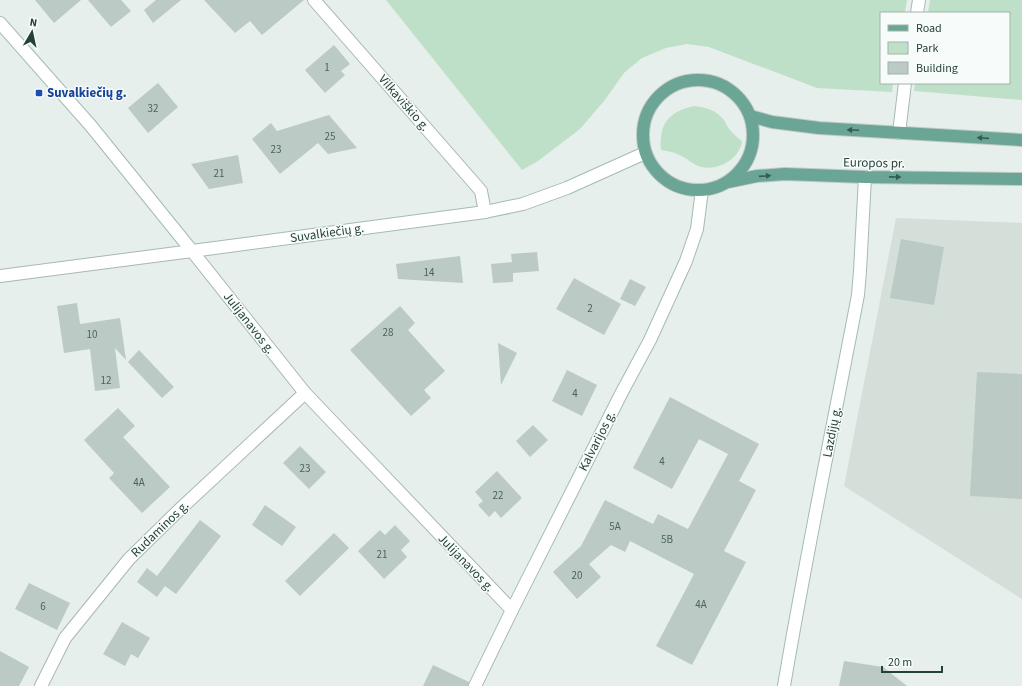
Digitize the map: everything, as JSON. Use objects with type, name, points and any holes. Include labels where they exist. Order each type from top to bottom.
[{"type":"main road","name":"Europos pr.","points":[[702,79],[722,85],[739,97],[750,116],[754,134],[750,153],[741,170],[727,182],[715,188],[702,190],[684,188],[667,181],[654,169],[645,153],[642,141],[642,128],[648,108],[662,92],[680,82],[702,79]]},
{"type":"main road","points":[[750,116],[772,122],[819,128],[1022,140]]},
{"type":"main road","name":"Europos pr.","points":[[727,182],[757,176],[785,174],[865,177],[1022,179]]},
{"type":"street","name":"Vilkaviškio g.","points":[[314,0],[480,191],[485,212]]},
{"type":"street","points":[[917,12],[919,0]]},
{"type":"street","name":"Julijanavos g.","points":[[0,23],[91,126],[305,393],[512,610]]},
{"type":"street","points":[[899,133],[905,84]]},
{"type":"street","name":"Suvalkiečių g.","points":[[0,276],[485,212],[523,204],[567,188],[645,153]]},
{"type":"street","name":"Lazdijų g.","points":[[784,686],[800,595],[858,295],[865,177]]},
{"type":"street","name":"Kalvarijos g.","points":[[475,686],[622,392],[650,340],[686,261],[697,229],[702,190]]},
{"type":"street","name":"Rudaminos g.","points":[[41,686],[65,638],[129,559],[177,512],[305,393]]},
{"type":"shaded area","points":[[896,218],[1022,223],[1022,599],[844,486]]},
{"type":"green space","points":[[386,0],[907,0],[905,12],[880,12],[880,84],[893,84],[892,92],[817,88],[709,47],[687,44],[666,48],[642,58],[624,73],[604,101],[580,129],[538,161],[522,170]]},
{"type":"green space","points":[[930,0],[1022,0],[1022,100],[914,91],[915,84],[1010,84],[1010,12],[928,12]]},
{"type":"green space","points":[[694,106],[706,108],[717,113],[724,120],[731,131],[742,141],[737,153],[727,162],[714,167],[701,167],[677,154],[661,150],[662,133],[667,120],[678,112]]},
{"type":"building","points":[[35,0],[81,0],[54,23]]},
{"type":"building","points":[[88,0],[121,0],[131,11],[111,27]]},
{"type":"building","points":[[156,0],[181,0],[153,23],[144,10]]},
{"type":"building","points":[[204,0],[304,0],[262,35],[250,21],[235,33]]},
{"type":"building","points":[[334,45],[350,64],[341,71],[345,75],[325,93],[305,70]]},
{"type":"building","points":[[158,83],[178,107],[148,133],[128,108]]},
{"type":"building","points":[[329,115],[357,148],[328,154],[318,143],[280,174],[252,139],[271,123],[277,131]]},
{"type":"building","points":[[238,155],[243,183],[209,189],[191,164]]},
{"type":"building","points":[[901,239],[944,247],[934,305],[890,298]]},
{"type":"building","points":[[537,252],[539,271],[513,273],[513,282],[493,283],[491,264],[512,262],[511,254]]},
{"type":"building","points":[[460,256],[463,283],[398,279],[396,264]]},
{"type":"building","points":[[574,278],[621,304],[604,335],[556,309]]},
{"type":"building","points":[[630,279],[646,287],[635,306],[620,299]]},
{"type":"building","points":[[77,303],[80,324],[120,318],[126,360],[115,348],[120,388],[95,391],[90,349],[64,353],[57,306]]},
{"type":"building","points":[[400,306],[415,323],[408,330],[445,371],[424,390],[431,398],[411,416],[350,350]]},
{"type":"building","points":[[498,343],[517,353],[501,385]]},
{"type":"building","points":[[139,350],[174,387],[162,398],[128,362]]},
{"type":"building","points":[[567,370],[597,385],[582,416],[552,401]]},
{"type":"building","points":[[977,372],[1022,374],[1022,499],[970,496]]},
{"type":"building","points":[[670,397],[759,444],[739,481],[756,490],[724,551],[746,562],[692,665],[656,646],[694,574],[630,541],[625,552],[611,545],[589,564],[601,577],[577,599],[553,572],[581,546],[605,500],[653,524],[658,514],[688,529],[728,454],[699,439],[672,489],[633,468]]},
{"type":"building","points":[[118,408],[135,426],[123,437],[170,487],[142,513],[109,478],[114,473],[84,440]]},
{"type":"building","points":[[533,425],[548,440],[530,457],[516,441]]},
{"type":"building","points":[[300,446],[326,472],[309,489],[283,463]]},
{"type":"building","points":[[497,471],[522,498],[501,518],[495,511],[489,517],[478,505],[483,501],[475,492]]},
{"type":"building","points":[[265,505],[296,527],[282,546],[252,525]]},
{"type":"building","points":[[200,520],[221,536],[176,594],[165,586],[157,597],[137,582],[147,568],[157,576]]},
{"type":"building","points":[[395,525],[410,541],[401,550],[407,557],[384,579],[358,551],[380,530],[385,535]]},
{"type":"building","points":[[334,533],[349,548],[300,596],[285,581]]},
{"type":"building","points":[[29,583],[70,603],[57,630],[15,609]]},
{"type":"building","points":[[122,622],[150,638],[138,658],[131,654],[125,666],[103,654]]},
{"type":"building","points":[[0,651],[29,667],[19,686],[0,686]]},
{"type":"building","points":[[844,661],[883,667],[907,686],[839,686]]},
{"type":"building","points":[[433,665],[469,682],[468,686],[423,686]]},
{"type":"place","name":"Suvalkiečių g.","points":[[39,93]]}]
